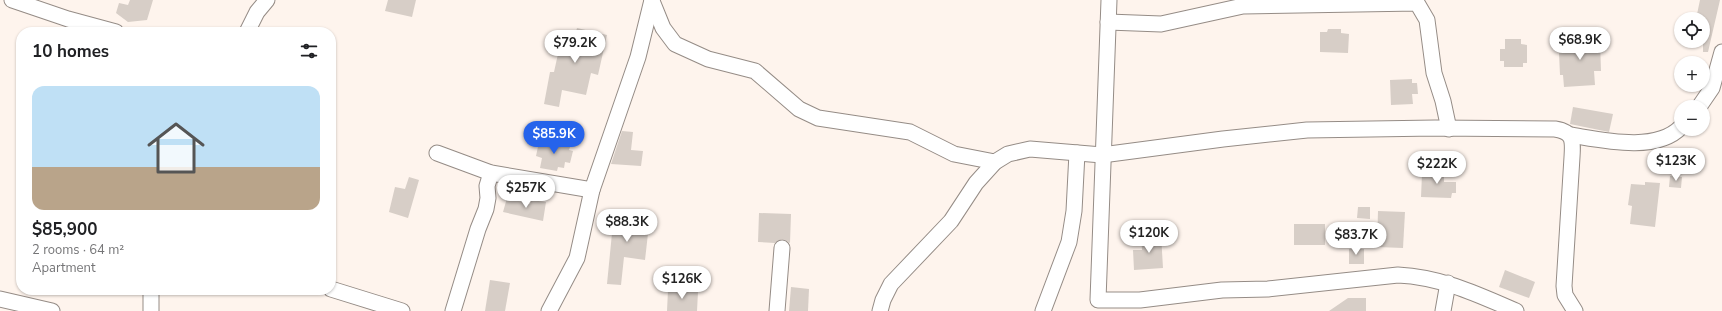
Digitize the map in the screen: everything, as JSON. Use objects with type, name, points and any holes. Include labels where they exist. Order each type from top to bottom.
[{"type":"street","points":[[12,0],[68,19],[98,27]]},
{"type":"street","points":[[250,27],[267,0]]},
{"type":"street","points":[[652,0],[662,28],[675,44],[708,59],[755,71],[799,109],[818,118],[910,132],[954,154],[995,162]]},
{"type":"street","points":[[549,311],[577,258],[592,190],[638,57],[652,0]]},
{"type":"street","points":[[1109,0],[1102,155],[1098,305],[1222,290],[1268,289],[1398,275],[1419,276],[1448,282],[1516,311]]},
{"type":"street","points":[[1108,22],[1161,24],[1243,6],[1417,3],[1427,20],[1434,73],[1443,101],[1449,129]]},
{"type":"street","points":[[1704,100],[1712,88],[1722,52]]},
{"type":"street","points":[[880,311],[883,300],[891,284],[951,221],[976,183],[995,162],[1008,154],[1030,149],[1102,155],[1223,139],[1307,130],[1434,128],[1555,129],[1563,130],[1570,135],[1638,143],[1662,139],[1674,131]]},
{"type":"street","points":[[1570,135],[1573,143],[1564,286],[1565,295],[1575,311]]},
{"type":"street","points":[[437,153],[491,173],[592,190]]},
{"type":"street","points":[[1043,311],[1069,242],[1074,211],[1077,153]]},
{"type":"street","points":[[453,311],[478,229],[486,209],[491,173]]},
{"type":"street","points":[[777,311],[782,248]]},
{"type":"street","points":[[1443,311],[1448,282]]},
{"type":"street","points":[[336,291],[402,311]]},
{"type":"street","points":[[151,295],[151,311]]},
{"type":"street","points":[[0,299],[50,311]]},
{"type":"building","points":[[130,0],[153,0],[147,20],[128,22],[116,13],[119,3],[128,5]]},
{"type":"building","points":[[388,0],[416,0],[412,17],[385,11]]},
{"type":"building","points":[[1700,0],[1720,0],[1710,43],[1710,12],[1697,12]]},
{"type":"building","points":[[577,28],[607,35],[598,75],[591,73],[586,95],[562,90],[559,107],[544,104],[550,72],[554,72],[558,54],[560,54],[565,30],[576,32]]},
{"type":"building","points":[[1328,29],[1341,29],[1341,33],[1349,34],[1348,53],[1320,52],[1320,32],[1327,32]]},
{"type":"building","points":[[1591,35],[1592,41],[1600,41],[1601,71],[1594,71],[1595,85],[1564,87],[1563,75],[1560,75],[1559,53],[1564,53],[1564,36]]},
{"type":"building","points":[[1505,39],[1521,39],[1521,44],[1527,45],[1527,63],[1523,63],[1523,67],[1504,67],[1504,61],[1500,61],[1500,49],[1505,49]]},
{"type":"building","points":[[1703,48],[1709,48],[1708,52],[1703,52]]},
{"type":"building","points":[[1412,79],[1412,83],[1417,83],[1418,94],[1412,94],[1413,104],[1391,105],[1390,80]]},
{"type":"building","points":[[1573,107],[1613,114],[1609,132],[1570,124]]},
{"type":"building","points":[[622,131],[633,132],[631,150],[643,151],[641,166],[611,164]]},
{"type":"building","points":[[548,140],[571,144],[569,150],[573,151],[570,163],[565,162],[564,168],[558,167],[557,171],[540,168],[542,158],[536,156],[539,142],[547,144]]},
{"type":"building","points":[[1430,169],[1444,170],[1444,182],[1456,182],[1456,193],[1452,193],[1451,198],[1421,197],[1422,174],[1429,174]]},
{"type":"building","points":[[1670,176],[1682,177],[1681,188],[1669,187]]},
{"type":"building","points":[[409,177],[419,180],[408,218],[389,212],[395,187],[405,189]]},
{"type":"building","points":[[1645,182],[1660,183],[1655,227],[1630,224],[1632,206],[1628,205],[1631,184],[1645,185]]},
{"type":"building","points":[[507,198],[530,204],[531,200],[546,202],[543,221],[503,212]]},
{"type":"building","points":[[1358,207],[1370,207],[1370,219],[1357,218]]},
{"type":"building","points":[[1378,211],[1405,212],[1403,248],[1377,247]]},
{"type":"building","points":[[614,213],[650,216],[645,260],[624,257],[621,285],[607,284]]},
{"type":"building","points":[[759,213],[791,214],[790,243],[782,239],[775,243],[758,242]]},
{"type":"building","points":[[1294,224],[1325,224],[1325,245],[1294,245]]},
{"type":"building","points":[[1161,234],[1163,268],[1134,270],[1133,250],[1142,250],[1141,236]]},
{"type":"building","points":[[1349,249],[1364,249],[1364,264],[1349,264]]},
{"type":"building","points":[[1505,270],[1535,282],[1529,298],[1499,287]]},
{"type":"building","points":[[490,280],[510,283],[505,311],[485,311]]},
{"type":"building","points":[[676,287],[690,287],[690,291],[698,292],[697,311],[667,311],[668,290],[676,290]]},
{"type":"building","points":[[791,287],[809,289],[808,311],[789,311]]},
{"type":"building","points":[[1348,298],[1366,298],[1366,311],[1329,311]]}]
